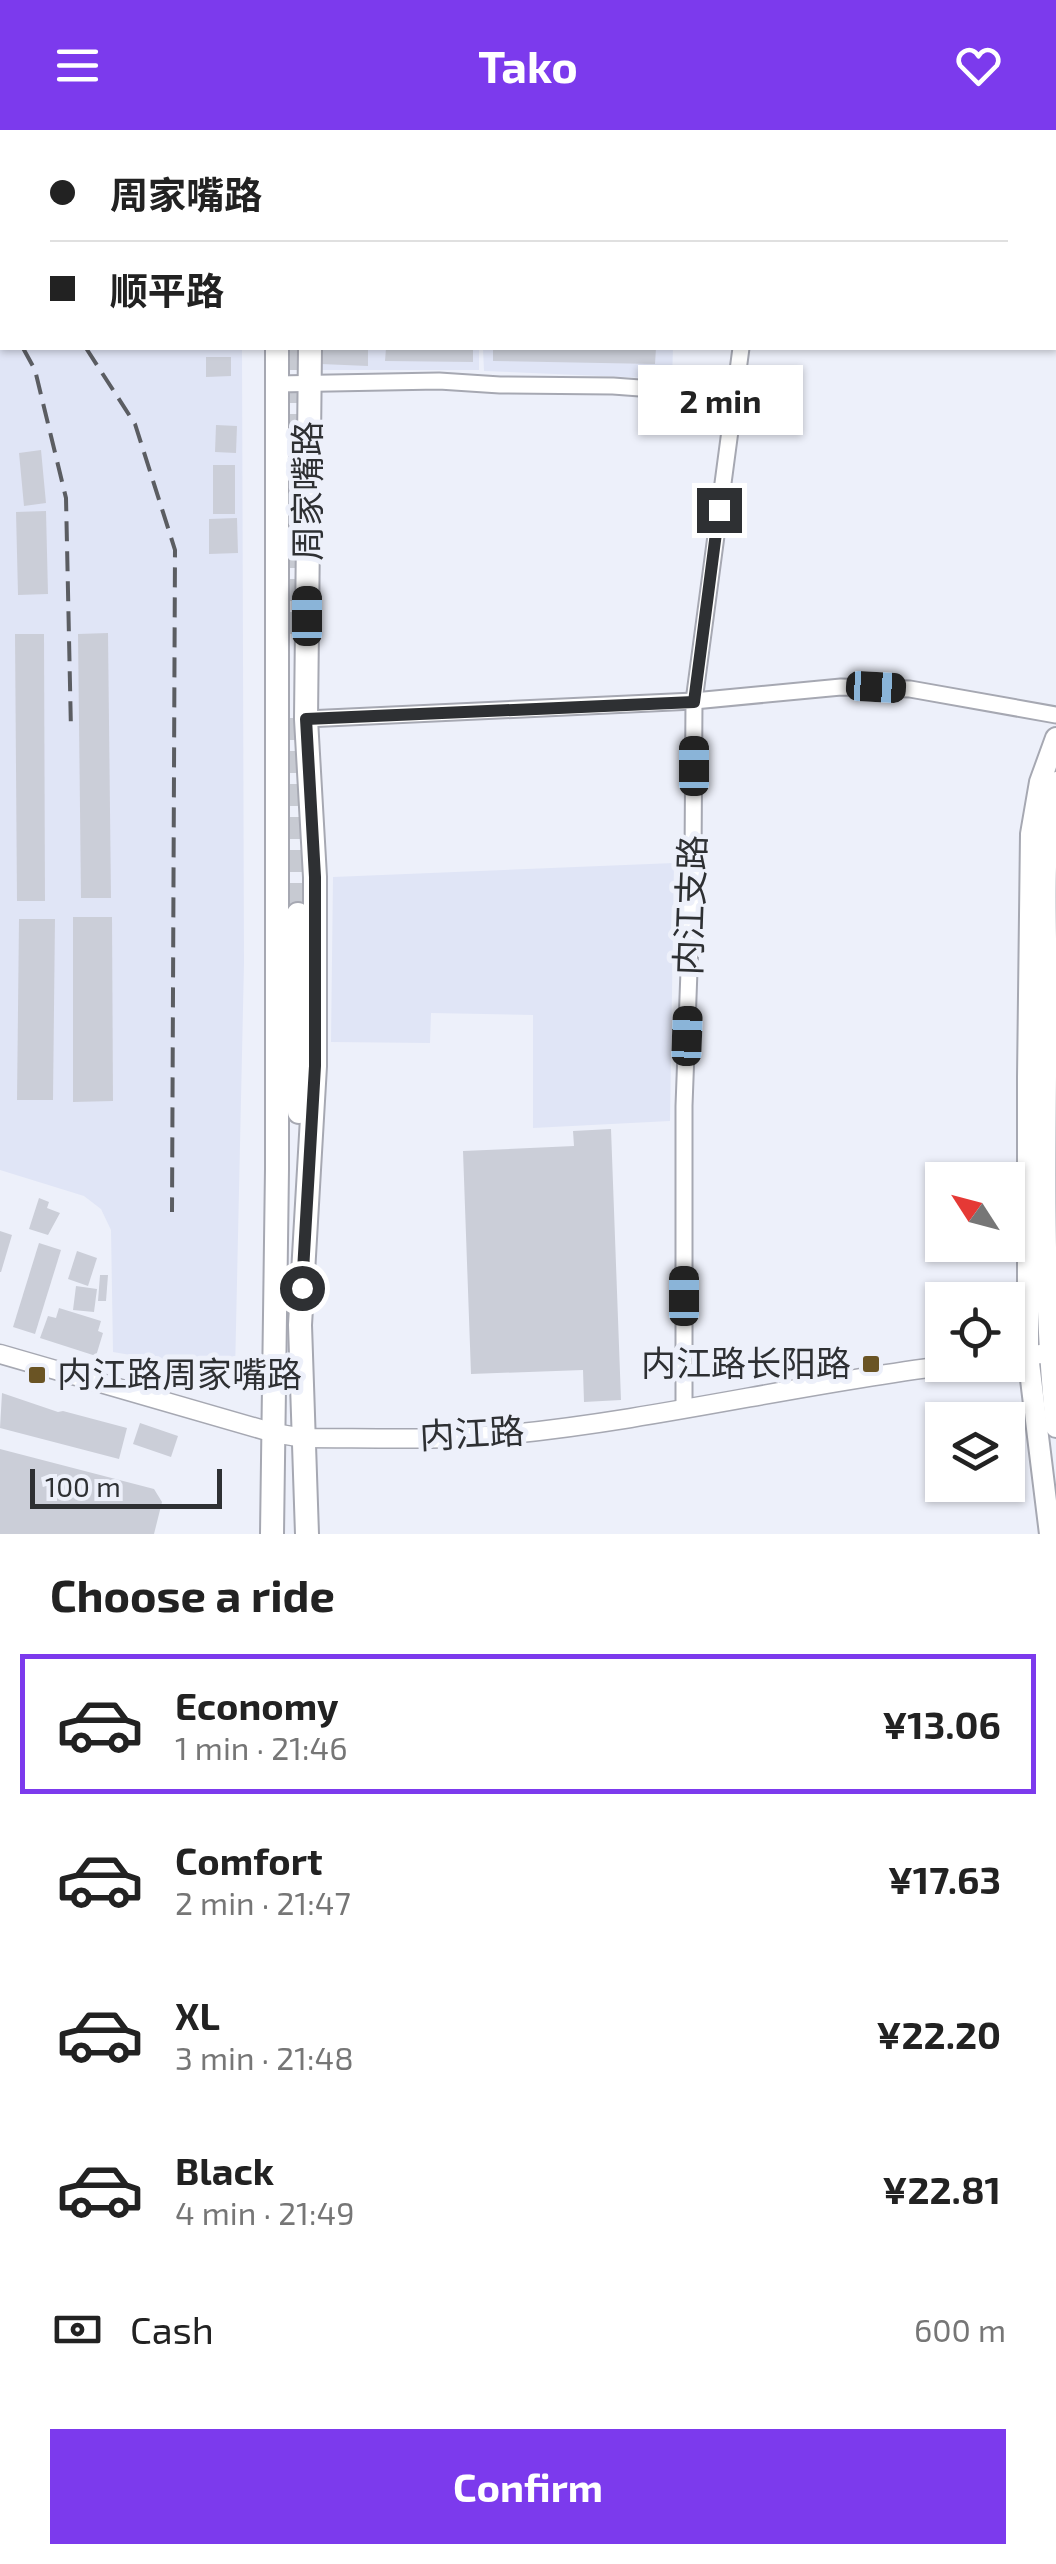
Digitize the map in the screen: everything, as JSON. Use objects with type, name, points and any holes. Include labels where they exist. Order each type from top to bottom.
[{"type":"main road","name":"周家嘴路","points":[[272,1534],[288,910],[277,350]]},
{"type":"main road","name":"周家嘴路","points":[[307,1534],[300,1325],[315,1066],[315,877],[306,719],[310,350]]},
{"type":"main road","points":[[287,410],[288,910],[300,1325]]},
{"type":"main road","points":[[1050,1534],[1035,1354],[1031,834],[1040,782],[1056,738]]},
{"type":"main road","points":[[1056,782],[1047,848],[1046,1113],[1035,1354],[1056,1427]]},
{"type":"street","name":"内江支路","points":[[684,1410],[684,1106],[694,702],[741,350]]},
{"type":"street","points":[[277,384],[439,380],[734,395]]},
{"type":"street","points":[[306,719],[694,702],[841,687],[910,688],[1056,715]]},
{"type":"street","name":"内江路","points":[[0,1354],[274,1434],[304,1438],[508,1434],[684,1410],[925,1368]]},
{"type":"shaded area","points":[[0,350],[242,350],[244,963],[235,1373],[113,1352],[111,1230],[101,1209],[84,1196],[0,1170]]},
{"type":"shaded area","points":[[319,350],[479,350],[479,370],[319,370]]},
{"type":"shaded area","points":[[483,350],[673,350],[672,379],[484,371]]},
{"type":"shaded area","points":[[674,863],[670,1121],[533,1128],[533,1015],[431,1013],[430,1043],[331,1042],[333,877]]},
{"type":"building","points":[[321,350],[368,350],[368,366],[321,364]]},
{"type":"building","points":[[386,350],[473,350],[473,362],[385,361]]},
{"type":"building","points":[[493,350],[656,350],[655,364],[493,361]]},
{"type":"building","points":[[206,357],[231,357],[231,376],[206,377]]},
{"type":"building","points":[[216,425],[237,426],[236,453],[215,452]]},
{"type":"building","points":[[41,450],[46,503],[24,506],[19,453]]},
{"type":"building","points":[[213,465],[235,465],[235,514],[213,514]]},
{"type":"building","points":[[46,511],[48,594],[18,595],[16,512]]},
{"type":"building","points":[[237,518],[238,553],[209,554],[209,519]]},
{"type":"building","points":[[108,633],[111,898],[81,898],[78,634]]},
{"type":"building","points":[[15,634],[44,634],[45,901],[17,901]]},
{"type":"building","points":[[73,917],[112,917],[113,1101],[73,1102]]},
{"type":"building","points":[[19,919],[55,919],[53,1100],[17,1100]]},
{"type":"building","points":[[611,1129],[621,1400],[584,1402],[583,1370],[471,1374],[463,1151],[574,1146],[573,1131]]},
{"type":"building","points":[[39,1198],[49,1202],[47,1208],[60,1213],[48,1235],[29,1229]]},
{"type":"building","points":[[0,1231],[12,1235],[1,1272],[0,1272]]},
{"type":"building","points":[[39,1243],[61,1250],[35,1334],[13,1327]]},
{"type":"building","points":[[77,1251],[97,1258],[88,1286],[68,1279]]},
{"type":"building","points":[[100,1275],[108,1275],[106,1301],[98,1301]]},
{"type":"building","points":[[76,1286],[97,1289],[94,1312],[73,1310]]},
{"type":"building","points":[[59,1308],[101,1321],[98,1331],[103,1333],[96,1356],[40,1338],[48,1316],[56,1318]]},
{"type":"building","points":[[2,1393],[58,1412],[127,1428],[119,1459],[0,1428]]},
{"type":"building","points":[[140,1423],[178,1436],[171,1457],[133,1444]]},
{"type":"building","points":[[0,1449],[154,1489],[162,1502],[154,1534],[0,1534]]},
{"type":"tunnel","points":[[296,350],[296,636]]},
{"type":"tunnel","points":[[296,718],[298,914]]},
{"type":"railway","points":[[24,350],[35,370],[66,498],[71,731]]},
{"type":"railway","points":[[87,350],[135,424],[175,550],[172,1212]]},
{"type":"place","name":"内江路长阳路","points":[[871,1364]]},
{"type":"place","name":"内江路周家嘴路","points":[[37,1375]]},
{"type":"route","points":[[302,1288],[315,1066],[315,877],[306,719],[694,702],[719,510]]}]
